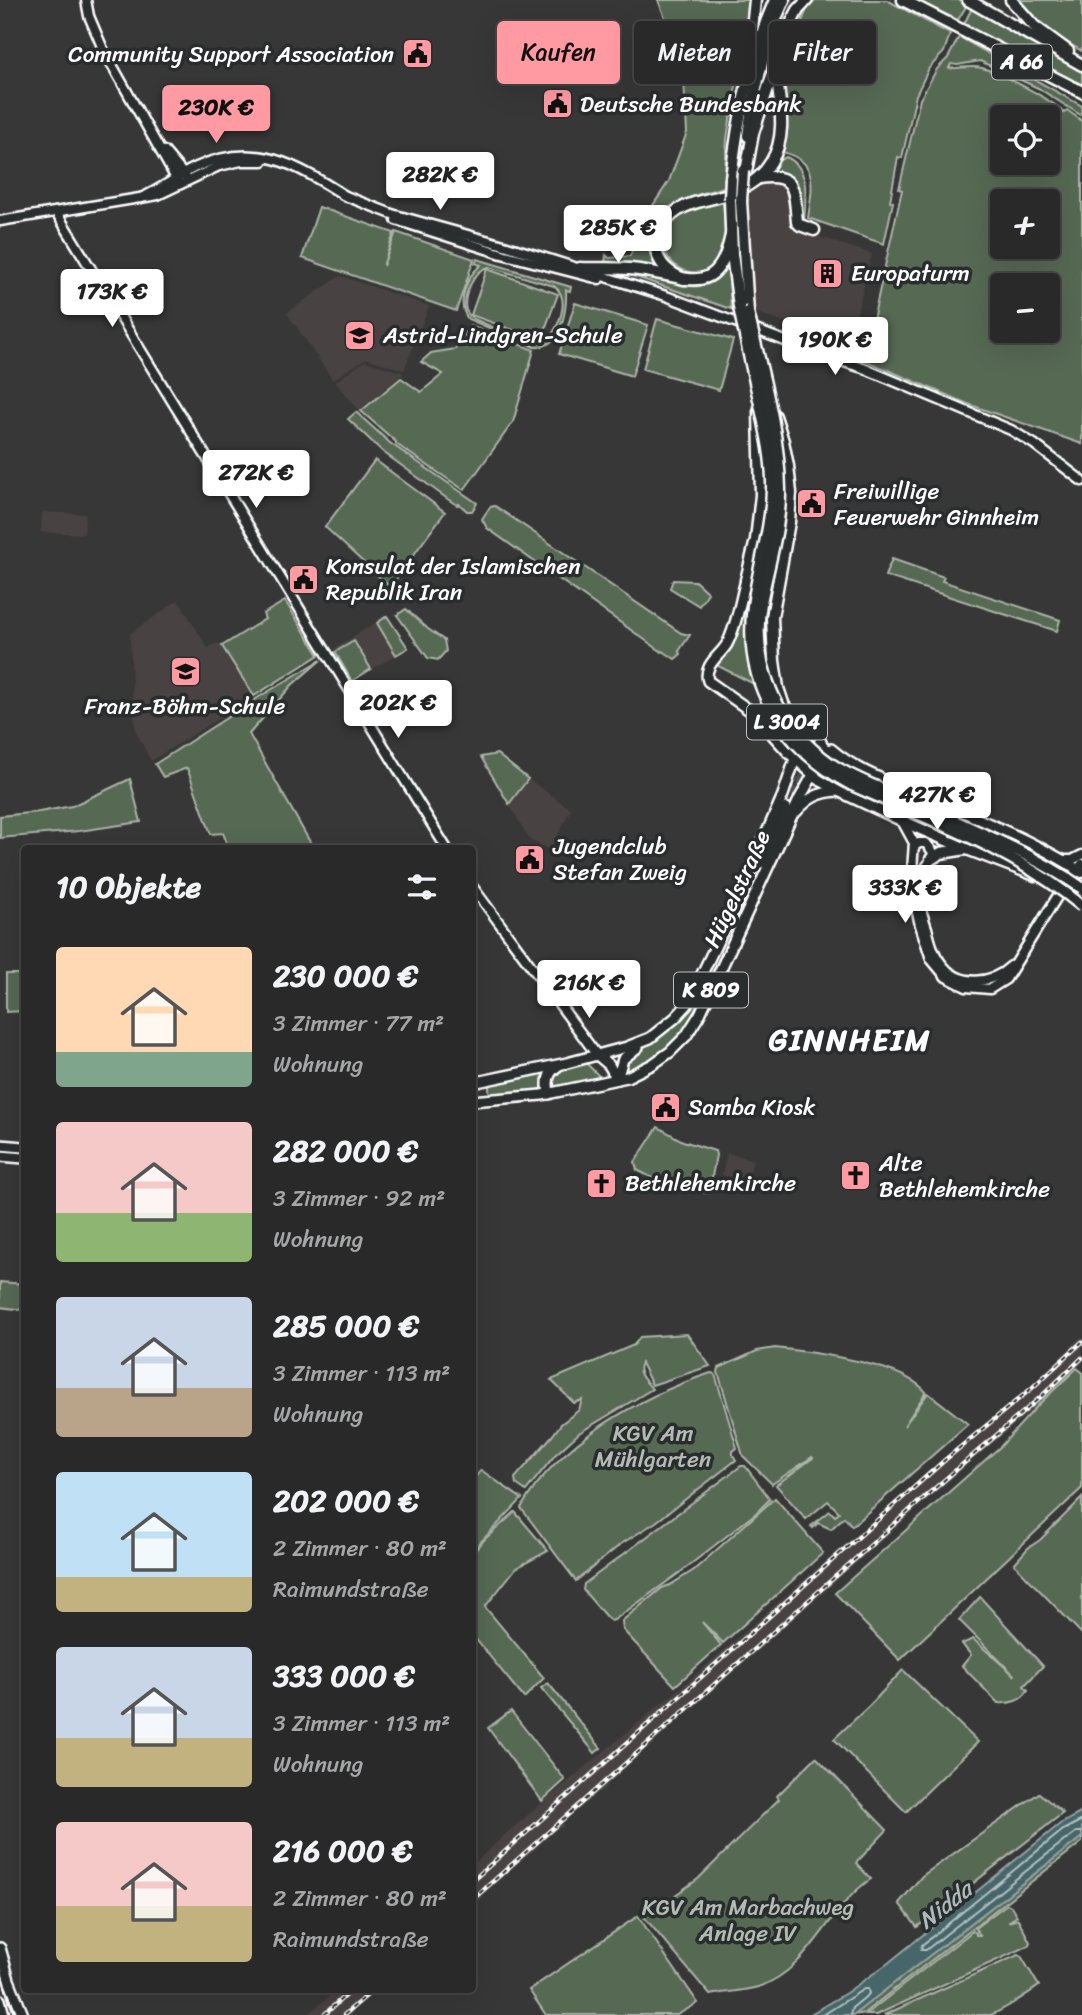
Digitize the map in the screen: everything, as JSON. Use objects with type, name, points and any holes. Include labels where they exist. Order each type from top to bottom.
[{"type":"highway","points":[[753,21],[755,0]]},
{"type":"highway","name":"L 3004","points":[[755,54],[775,0]]},
{"type":"highway","points":[[744,172],[753,94],[765,50],[784,0]]},
{"type":"highway","points":[[793,21],[807,0]]},
{"type":"highway","name":"A 66","points":[[903,0],[1082,92]]},
{"type":"highway","name":"A 66","points":[[968,0],[1082,64]]},
{"type":"highway","points":[[1011,0],[1034,26],[1082,64]]},
{"type":"highway","name":"L 3004","points":[[746,84],[731,179],[736,200],[744,309],[766,389],[777,444],[780,492],[776,531],[761,604],[759,629],[764,673],[789,725],[830,762],[842,770],[1009,846],[1082,888]]},
{"type":"highway","points":[[736,200],[753,133],[770,84]]},
{"type":"highway","points":[[684,279],[668,271],[657,255],[656,239],[663,224],[679,209],[694,202],[738,191],[758,178],[772,161],[781,132],[777,84]]},
{"type":"highway","points":[[758,178],[780,177],[789,183],[795,194],[797,222],[814,230]]},
{"type":"highway","name":"L 3004","points":[[736,200],[731,236],[769,444],[772,491],[753,603],[752,645],[760,683],[776,719],[801,750],[828,772],[998,850],[1048,880],[1082,906]]},
{"type":"highway","points":[[580,268],[628,268],[684,279],[698,279],[716,271],[725,258],[731,236]]},
{"type":"highway","points":[[766,389],[783,441],[791,492],[789,522],[772,617],[772,642],[778,688],[784,709],[811,732]]},
{"type":"highway","points":[[746,580],[758,528],[761,495],[759,400]]},
{"type":"highway","points":[[902,821],[1048,880]]},
{"type":"highway","points":[[931,859],[941,853],[967,849]]},
{"type":"main road","points":[[86,0],[89,16],[113,68],[157,144],[182,180]]},
{"type":"main road","points":[[0,221],[158,195],[182,180],[234,162],[287,163],[363,206],[393,219],[502,254],[646,289]]},
{"type":"main road","points":[[343,195],[392,214],[646,289],[863,368],[1023,437],[1082,481]]},
{"type":"main road","points":[[57,212],[445,845]]},
{"type":"main road","points":[[746,580],[730,637],[706,676],[710,683],[768,720],[776,718],[784,709]]},
{"type":"main road","points":[[752,712],[794,759],[813,775],[838,791],[902,821],[914,847],[911,873],[913,895],[931,959],[938,970],[960,986],[990,989],[1006,979],[1078,870],[1082,856]]},
{"type":"main road","points":[[811,732],[821,744],[887,781],[994,827],[1078,870]]},
{"type":"main road","points":[[774,737],[790,772]]},
{"type":"main road","points":[[794,759],[805,746],[821,744]]},
{"type":"main road","name":"Hügelstraße","points":[[476,1101],[548,1094],[617,1079],[662,1059],[678,1045],[693,1026],[706,1002],[790,818],[823,757],[821,744]]},
{"type":"main road","name":"K 809","points":[[790,772],[794,759]]},
{"type":"main road","name":"Hügelstraße","points":[[476,1082],[621,1049],[650,1038],[668,1024],[687,1005],[755,862],[790,772]]},
{"type":"main road","name":"K 809","points":[[790,818],[813,796],[838,791]]},
{"type":"main road","name":"K 809","points":[[687,1005],[702,985],[722,948],[786,807]]},
{"type":"main road","points":[[963,821],[994,827]]},
{"type":"main road","points":[[914,847],[922,843],[929,845],[933,852],[922,872],[918,890],[935,954],[942,965],[961,978],[981,981],[1007,971],[1018,959]]},
{"type":"main road","points":[[1062,860],[1082,856]]},
{"type":"main road","points":[[476,891],[617,1079]]},
{"type":"main road","points":[[617,1079],[624,1059],[650,1038]]},
{"type":"main road","points":[[548,1094],[550,1074],[563,1064]]},
{"type":"main road","points":[[0,1145],[21,1147]]},
{"type":"main road","points":[[0,1156],[21,1158]]},
{"type":"main road","points":[[0,1948],[23,2015]]},
{"type":"main road","points":[[0,2000],[5,2015]]},
{"type":"shaded area","points":[[781,180],[793,197],[795,229],[872,254],[854,335],[849,334],[846,342],[757,313],[748,234],[748,200],[754,186],[762,181]]},
{"type":"shaded area","name":"Astrid-Lindgren-Schule","points":[[340,276],[429,306],[404,370],[366,358],[333,380],[287,313]]},
{"type":"shaded area","points":[[365,361],[404,373],[359,410],[335,382]]},
{"type":"shaded area","points":[[42,512],[85,514],[84,534],[41,532]]},
{"type":"shaded area","name":"Franz-Böhm-Schule","points":[[178,600],[208,648],[217,643],[222,646],[254,696],[151,761],[136,731],[130,634]]},
{"type":"shaded area","points":[[387,616],[407,649],[354,679],[335,648]]},
{"type":"shaded area","points":[[528,779],[571,809],[550,850],[530,840],[509,804]]},
{"type":"shaded area","points":[[727,1153],[753,1160],[747,1183],[722,1175]]},
{"type":"shaded area","points":[[1082,1336],[1082,1363],[1039,1404],[960,1471],[476,1902],[476,1862],[510,1830],[679,1689],[945,1457],[1027,1390]]},
{"type":"shaded area","points":[[333,1993],[373,1993],[352,2011],[351,2015],[308,2015]]},
{"type":"green space","points":[[658,0],[752,0],[750,21],[666,21]]},
{"type":"green space","points":[[816,0],[887,0],[950,34],[944,52],[929,68],[916,95],[902,158],[898,157],[890,201],[893,202],[884,244],[808,218],[812,184],[807,167],[801,160],[778,151],[782,84],[876,84],[876,21],[802,21],[807,9]]},
{"type":"green space","points":[[915,0],[962,0],[967,5],[958,20]]},
{"type":"green space","points":[[1020,0],[1082,0],[1082,51],[1048,29]]},
{"type":"green space","points":[[972,8],[1082,70],[1082,87],[968,28],[969,26],[964,24]]},
{"type":"green space","points":[[959,37],[1082,106],[1082,116],[1038,88],[980,61],[951,64],[949,68],[982,68],[1025,87],[1055,105],[990,105],[990,175],[1060,175],[1060,109],[1064,113],[1067,110],[1082,121],[1082,444],[968,404],[864,360],[920,99],[937,69],[948,58]]},
{"type":"green space","points":[[684,84],[737,84],[727,138],[724,187],[683,200],[665,212],[655,230],[662,269],[605,263],[606,255],[609,258],[630,256],[644,219],[669,181],[687,132]]},
{"type":"green space","points":[[786,157],[800,169],[803,177],[806,196],[804,224],[796,190],[764,175],[771,164]]},
{"type":"green space","points":[[723,200],[724,238],[719,259],[709,270],[697,273],[684,270],[673,263],[665,252],[663,240],[668,226],[682,213]]},
{"type":"green space","points":[[319,207],[394,233],[383,266],[396,232],[474,259],[456,311],[302,258]]},
{"type":"green space","points":[[477,259],[571,287],[570,291],[566,290],[561,327],[551,342],[534,347],[468,319],[464,313],[464,290],[481,265],[475,263]],"holes":[[[489,267],[554,286],[562,298],[563,306],[559,322],[546,342],[534,345],[474,319],[466,310],[466,298],[471,284],[479,273]]]},
{"type":"green space","points":[[728,264],[731,309],[618,271],[696,286],[714,281]]},
{"type":"green space","points":[[487,269],[558,294],[541,340],[471,315]]},
{"type":"green space","points":[[575,303],[648,325],[632,376],[559,354]]},
{"type":"green space","points":[[657,319],[733,340],[719,390],[643,369]]},
{"type":"green space","points":[[470,326],[534,350],[513,422],[464,490],[396,444],[361,411],[401,378],[421,392],[443,374],[421,362],[431,353],[455,349]]},
{"type":"green space","points":[[356,412],[390,443],[477,503],[472,511],[467,511],[449,500],[383,452],[348,419]]},
{"type":"green space","points":[[375,460],[445,512],[390,587],[325,527]]},
{"type":"green space","points":[[495,506],[681,633],[690,635],[679,651],[681,654],[675,659],[662,652],[487,528],[482,519],[490,507]]},
{"type":"green space","points":[[892,559],[944,577],[942,581],[1060,620],[1057,631],[885,576]]},
{"type":"green space","points":[[754,568],[748,641],[756,685],[716,665],[734,641]]},
{"type":"green space","points":[[673,580],[695,581],[708,593],[699,606],[670,588]]},
{"type":"green space","points":[[285,601],[319,655],[254,696],[222,646],[265,619],[263,614]]},
{"type":"green space","points":[[406,609],[444,640],[446,651],[438,660],[428,658],[397,615]]},
{"type":"green space","points":[[387,616],[408,648],[396,655],[377,623]]},
{"type":"green space","points":[[354,641],[371,669],[352,681],[335,652]]},
{"type":"green space","points":[[321,660],[292,685],[249,734],[312,845],[228,845],[223,833],[211,834],[187,768],[163,777],[155,764]]},
{"type":"green space","points":[[497,754],[528,779],[509,804],[481,757]]},
{"type":"green space","points":[[130,779],[141,822],[0,838],[0,816],[72,806]]},
{"type":"green space","points":[[725,947],[726,952],[707,995],[689,1027],[664,1052],[628,1073],[625,1068],[633,1055],[686,1013]]},
{"type":"green space","points":[[6,974],[21,974],[21,1011],[6,1012]]},
{"type":"green space","points":[[585,1062],[600,1077],[559,1088],[551,1084],[555,1071]]},
{"type":"green space","points":[[546,1072],[544,1092],[494,1097],[489,1091],[489,1085],[493,1081]]},
{"type":"green space","points":[[658,1127],[683,1141],[715,1151],[709,1193],[668,1186],[637,1170],[635,1162]]},
{"type":"green space","points":[[0,1282],[21,1284],[21,1310],[0,1307]]},
{"type":"green space","points":[[687,1334],[710,1366],[652,1385],[641,1363],[640,1374],[652,1389],[579,1433],[555,1455],[526,1491],[516,1484],[515,1478],[561,1424],[579,1410],[582,1400],[574,1403],[551,1380],[634,1345],[640,1337]]},
{"type":"green space","points":[[775,1348],[811,1352],[878,1366],[914,1382],[926,1392],[904,1426],[928,1393],[968,1424],[852,1526],[844,1517],[831,1529],[818,1523],[813,1528],[811,1526],[830,1511],[835,1516],[839,1512],[828,1501],[806,1519],[776,1485],[813,1458],[772,1484],[743,1456],[718,1372],[719,1368],[757,1351]]},
{"type":"green space","points":[[1077,1368],[1082,1372],[1082,1488],[900,1660],[835,1593],[1001,1446]]},
{"type":"green space","points":[[711,1373],[715,1374],[737,1448],[733,1451],[736,1460],[656,1522],[621,1544],[576,1581],[521,1508],[556,1462],[604,1424],[657,1395]]},
{"type":"green space","name":"KGV Am Mühlgarten","points":[[741,1466],[745,1466],[770,1499],[682,1571],[614,1620],[607,1618],[583,1590],[584,1584]]},
{"type":"green space","points":[[481,1470],[522,1499],[476,1547],[476,1476]]},
{"type":"green space","points":[[775,1498],[823,1553],[723,1643],[702,1622],[721,1645],[675,1686],[623,1630],[622,1621],[662,1588],[694,1570]]},
{"type":"green space","points":[[1082,1498],[1082,1634],[1014,1564]]},
{"type":"green space","points":[[515,1512],[548,1551],[516,1568],[485,1607],[544,1678],[524,1698],[476,1640],[476,1550]]},
{"type":"green space","points":[[980,1597],[1043,1666],[1024,1686],[1028,1690],[1026,1694],[1015,1701],[998,1703],[962,1666],[971,1655],[962,1644],[973,1639],[1015,1676],[959,1620]]},
{"type":"green space","points":[[903,1670],[978,1742],[906,1812],[834,1739]]},
{"type":"green space","points":[[548,1683],[601,1748],[595,1753],[541,1688]]},
{"type":"green space","points":[[511,1711],[565,1780],[542,1801],[488,1728]]},
{"type":"green space","name":"KGV Am Marbachweg Anlage IV","points":[[816,1757],[887,1830],[856,1863],[871,1879],[843,1905],[806,1953],[776,1979],[746,1990],[710,1995],[644,1917],[698,1879],[779,1799],[777,1796]]},
{"type":"green space","points":[[1039,1793],[1063,1813],[917,1927],[899,1903],[922,1876]]},
{"type":"green space","points":[[1082,1837],[1082,1842],[864,2013],[853,2015]]},
{"type":"green space","points":[[1007,1904],[1017,1916],[1008,1922],[1018,1919],[1030,1942],[1028,1946],[876,2015],[865,2015],[970,1933],[973,1931],[980,1935],[975,1928]]},
{"type":"green space","points":[[638,1916],[698,2003],[677,2015],[546,2015],[529,1990]]},
{"type":"green space","points":[[1018,1955],[1039,1986],[991,2015],[884,2015]]},
{"type":"water","points":[[1082,1812],[1082,1837],[853,2015],[809,2015],[887,1964],[1060,1824]]},
{"type":"tunnel","points":[[786,808],[802,780],[817,769]]},
{"type":"tram line","points":[[0,1968],[15,2015]]},
{"type":"railway","points":[[476,1877],[946,1459],[1032,1388],[1082,1342]]},
{"type":"railway","points":[[476,1896],[1082,1358]]},
{"type":"railway","points":[[324,2015],[348,1993]]},
{"type":"railway","points":[[344,2015],[370,1993]]},
{"type":"place","name":"Community Support Association","points":[[417,54]]},
{"type":"place","name":"Deutsche Bundesbank","points":[[557,104]]},
{"type":"place","name":"Europaturm","points":[[828,273]]},
{"type":"place","name":"Astrid-Lindgren-Schule","points":[[360,335]]},
{"type":"place","name":"Freiwillige Feuerwehr Ginnheim","points":[[811,504]]},
{"type":"place","name":"Konsulat der Islamischen Republik Iran","points":[[303,579]]},
{"type":"place","name":"Franz-Böhm-Schule","points":[[185,672]]},
{"type":"place","name":"Jugendclub Stefan Zweig","points":[[530,859]]},
{"type":"place","name":"Samba Kiosk","points":[[665,1107]]},
{"type":"place","name":"Alte Bethlehemkirche","points":[[856,1176]]},
{"type":"place","name":"Bethlehemkirche","points":[[602,1183]]},
{"type":"district","name":"GINNHEIM","points":[[850,1040]]},
{"type":"water label","name":"Nidda","points":[[945,1905]]}]
